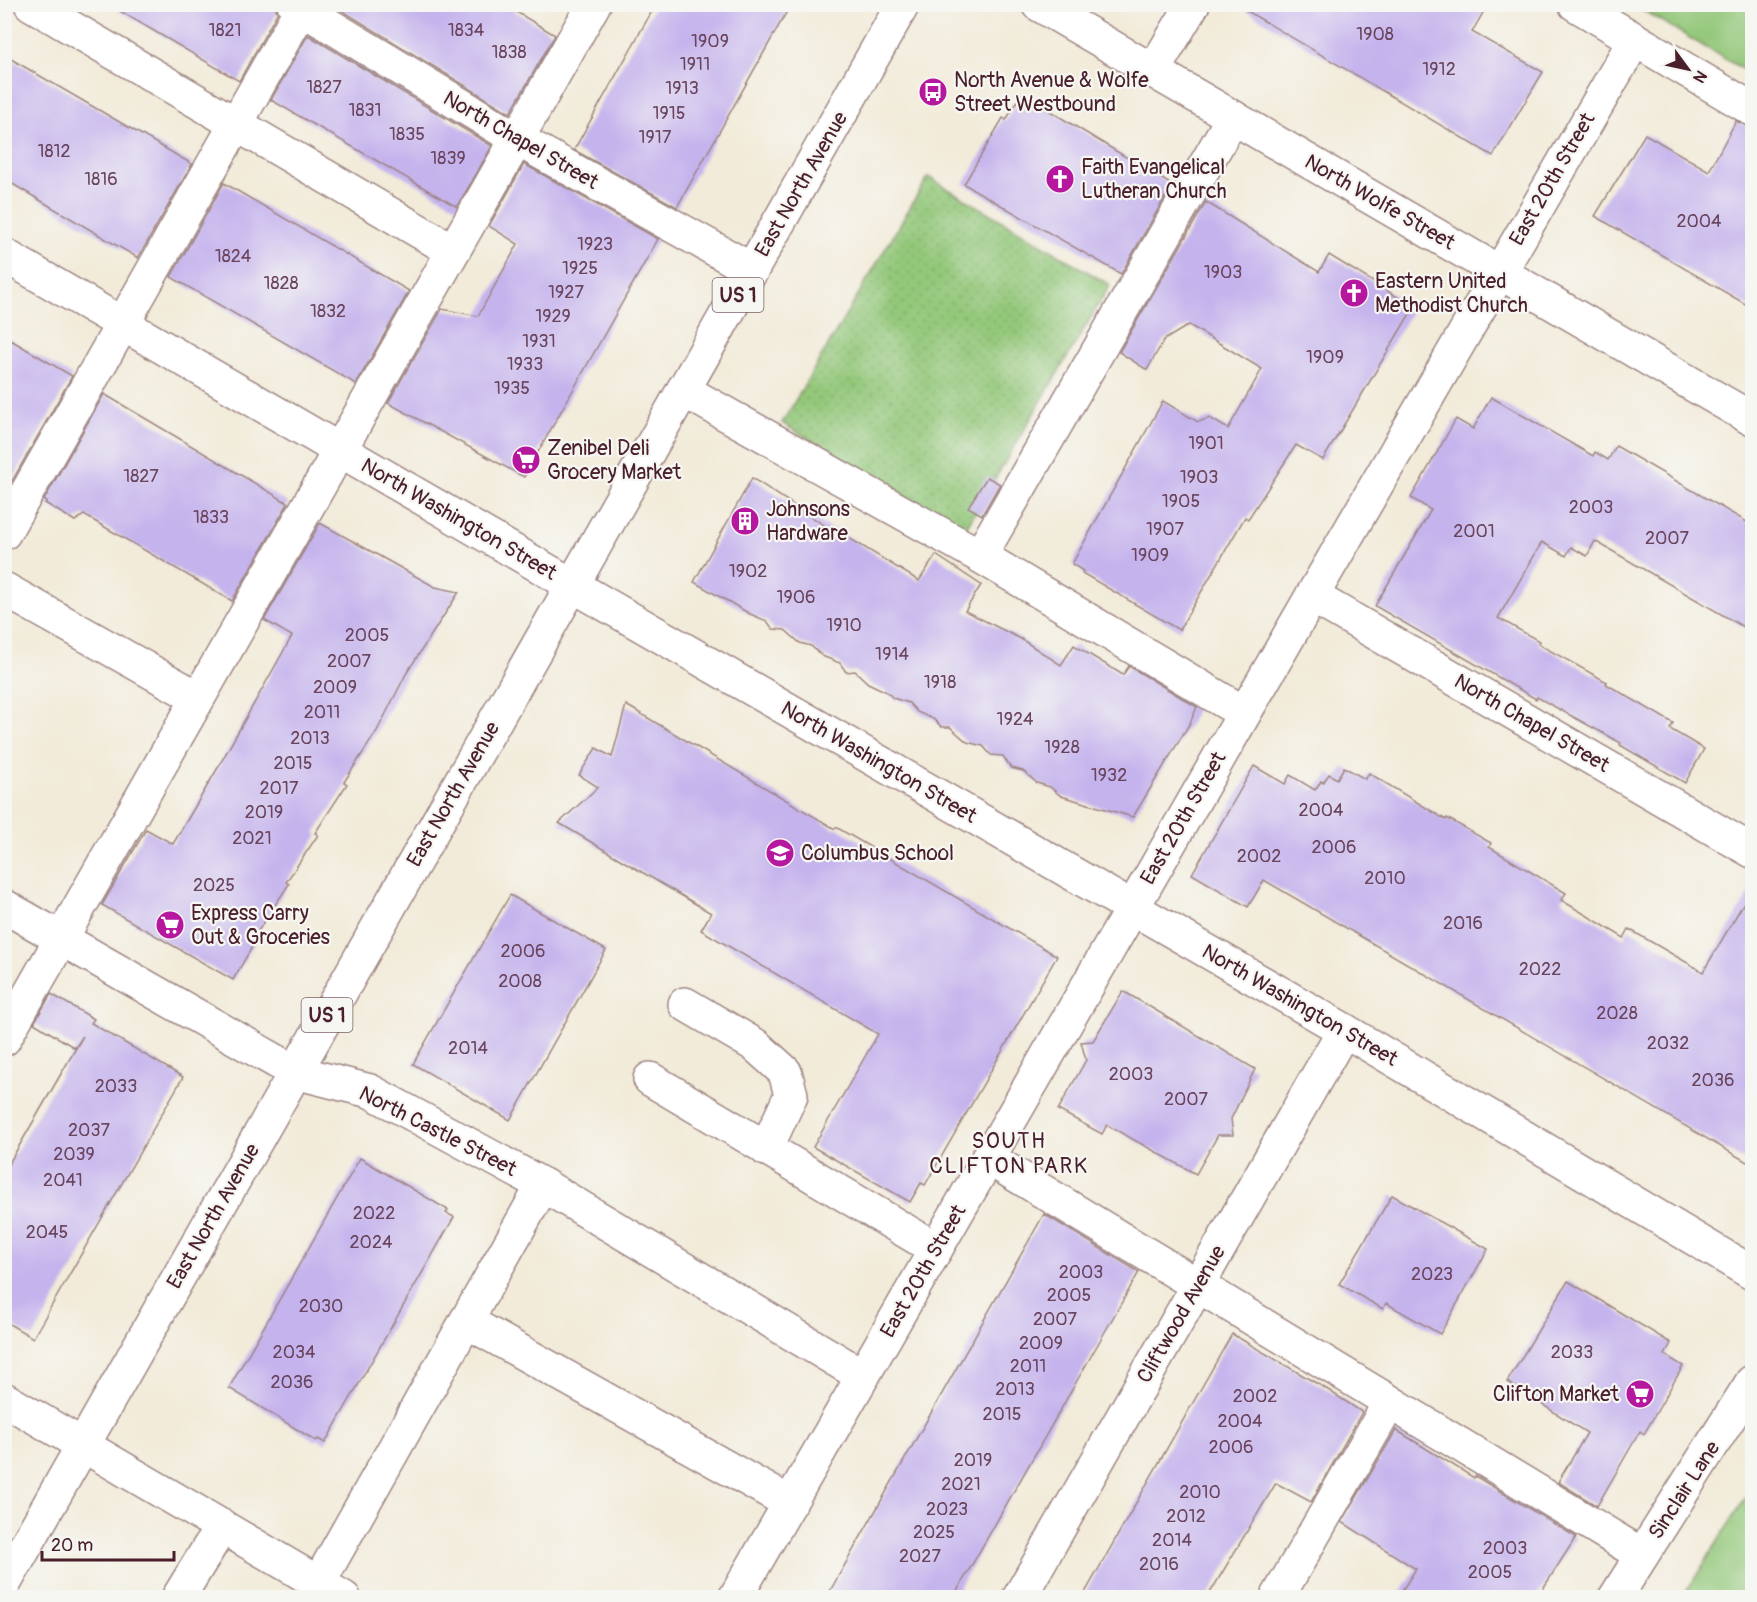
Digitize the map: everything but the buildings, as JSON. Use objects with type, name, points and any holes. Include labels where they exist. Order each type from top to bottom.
[{"type":"main road","points":[[31,4],[453,251]]},
{"type":"main road","name":"East North Avenue","points":[[4,1584],[903,4]]},
{"type":"main road","name":"North Wolfe Street","points":[[1038,4],[1752,419]]},
{"type":"main road","points":[[1153,71],[1193,4]]},
{"type":"main road","points":[[1575,4],[1752,109]]},
{"type":"main road","points":[[4,1039],[517,139],[591,5]]},
{"type":"main road","points":[[4,533],[236,125],[300,6]]},
{"type":"main road","name":"North Chapel Street","points":[[300,6],[517,139],[752,270]]},
{"type":"main road","name":"East 20th Street","points":[[735,1598],[1499,271],[1634,41]]},
{"type":"main road","points":[[980,556],[1233,117]]},
{"type":"main road","name":"North Washington Street","points":[[4,255],[1344,1030],[1752,1273]]},
{"type":"main road","points":[[683,390],[980,556],[1244,713]]},
{"type":"main road","points":[[4,589],[198,698]]},
{"type":"main road","name":"North Chapel Street","points":[[1312,596],[1752,851]]},
{"type":"main road","name":"North Castle Street","points":[[4,906],[295,1072],[370,1091],[543,1185],[863,1376]]},
{"type":"main road","points":[[685,1004],[755,1045],[785,1072],[791,1095],[766,1149]]},
{"type":"main road","name":"Cliftwood Avenue","points":[[1019,1598],[1344,1030]]},
{"type":"main road","points":[[650,1079],[936,1249]]},
{"type":"main road","points":[[988,1158],[1642,1555]]},
{"type":"main road","points":[[4,1400],[331,1590],[466,1321],[543,1185]]},
{"type":"main road","points":[[466,1321],[790,1503]]},
{"type":"main road","name":"Sinclair Lane","points":[[1615,1598],[1752,1383]]},
{"type":"main road","points":[[1277,1598],[1390,1402]]},
{"type":"main road","points":[[178,1598],[222,1526]]},
{"type":"green space","points":[[1634,5],[1752,5],[1752,75]]},
{"type":"green space","points":[[928,177],[1110,285],[964,531],[782,423]]},
{"type":"green space","points":[[1752,1487],[1752,1597],[1683,1597]]},
{"type":"place","name":"North Avenue & Wolfe Street Westbound","points":[[933,92]]},
{"type":"place","name":"Faith Evangelical Lutheran Church","points":[[1060,179]]},
{"type":"place","name":"Eastern United Methodist Church","points":[[1354,293]]},
{"type":"place","name":"Zenibel Deli Grocery Market","points":[[526,460]]},
{"type":"place","name":"Johnsons Hardware","points":[[745,521]]},
{"type":"place","name":"Columbus School","points":[[780,853]]},
{"type":"place","name":"Express Carry Out & Groceries","points":[[170,925]]},
{"type":"place","name":"Clifton Market","points":[[1640,1394]]},
{"type":"district","name":"SOUTH CLIFTON PARK","points":[[1009,1152]]}]
